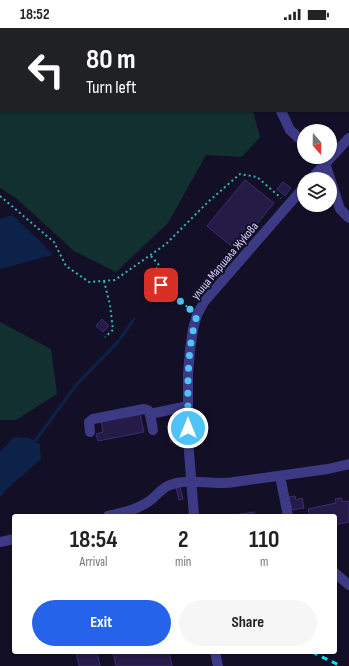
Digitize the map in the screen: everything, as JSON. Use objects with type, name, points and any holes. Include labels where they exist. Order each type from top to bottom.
[{"type":"street","points":[[281,112],[290,130],[297,136]]},
{"type":"street","points":[[337,148],[349,138]]},
{"type":"street","points":[[323,164],[340,209],[349,218]]},
{"type":"street","name":"улица Маршала Жукова","points":[[194,514],[188,439],[188,406],[190,350],[197,315],[204,302],[297,195]]},
{"type":"street","points":[[150,414],[188,406]]},
{"type":"street","points":[[90,432],[89,422],[93,419],[144,409],[148,410],[150,414],[153,430]]},
{"type":"street","points":[[117,514],[142,506],[170,485],[192,482],[234,482],[340,467],[349,464]]},
{"type":"street","points":[[280,476],[288,514]]},
{"type":"street","points":[[0,542],[12,539]]},
{"type":"street","points":[[337,575],[349,585]]},
{"type":"street","points":[[216,654],[218,666]]},
{"type":"path","points":[[0,196],[54,242],[66,266],[89,282],[115,280],[151,256],[166,244],[209,201],[240,174],[257,177],[289,204]]},
{"type":"path","points":[[151,256],[159,265],[156,271],[164,279],[161,285],[197,315]]},
{"type":"path","points":[[104,281],[110,305],[113,330],[105,337]]},
{"type":"green space","points":[[0,112],[253,112],[260,137],[242,157],[206,155],[168,223],[116,272],[74,251],[17,199],[0,188]]},
{"type":"green space","points":[[0,322],[51,349],[57,394],[16,420],[0,420]]},
{"type":"water","points":[[12,215],[53,255],[0,269],[0,219]]},
{"type":"water","points":[[14,437],[29,438],[40,444],[41,459],[0,497],[0,452]]},
{"type":"building","points":[[245,180],[274,203],[236,250],[207,226]]},
{"type":"building","points":[[283,182],[291,188],[285,196],[277,189]]},
{"type":"building","points":[[102,319],[109,326],[103,332],[96,326]]},
{"type":"building","points":[[140,414],[144,432],[98,441],[96,434],[103,432],[101,421]]},
{"type":"building","points":[[175,424],[177,434],[172,435],[174,441],[171,442],[167,426]]},
{"type":"building","points":[[180,487],[183,499],[179,500],[176,488]]},
{"type":"building","points":[[295,496],[296,500],[302,498],[304,508],[292,510],[289,497]]},
{"type":"building","points":[[342,498],[342,502],[349,501],[349,522],[337,525],[337,514],[309,514],[308,509],[336,503],[335,499]]},
{"type":"building","points":[[254,512],[254,514],[242,514]]},
{"type":"building","points":[[76,654],[97,654],[100,666],[79,666]]},
{"type":"building","points":[[113,654],[169,654],[172,666],[116,666]]},
{"type":"waterway","points":[[35,441],[77,384],[118,342],[134,319]]},
{"type":"railway","points":[[316,654],[341,666]]},
{"type":"route","points":[[161,285],[197,315],[193,330],[188,374],[188,428]]}]
